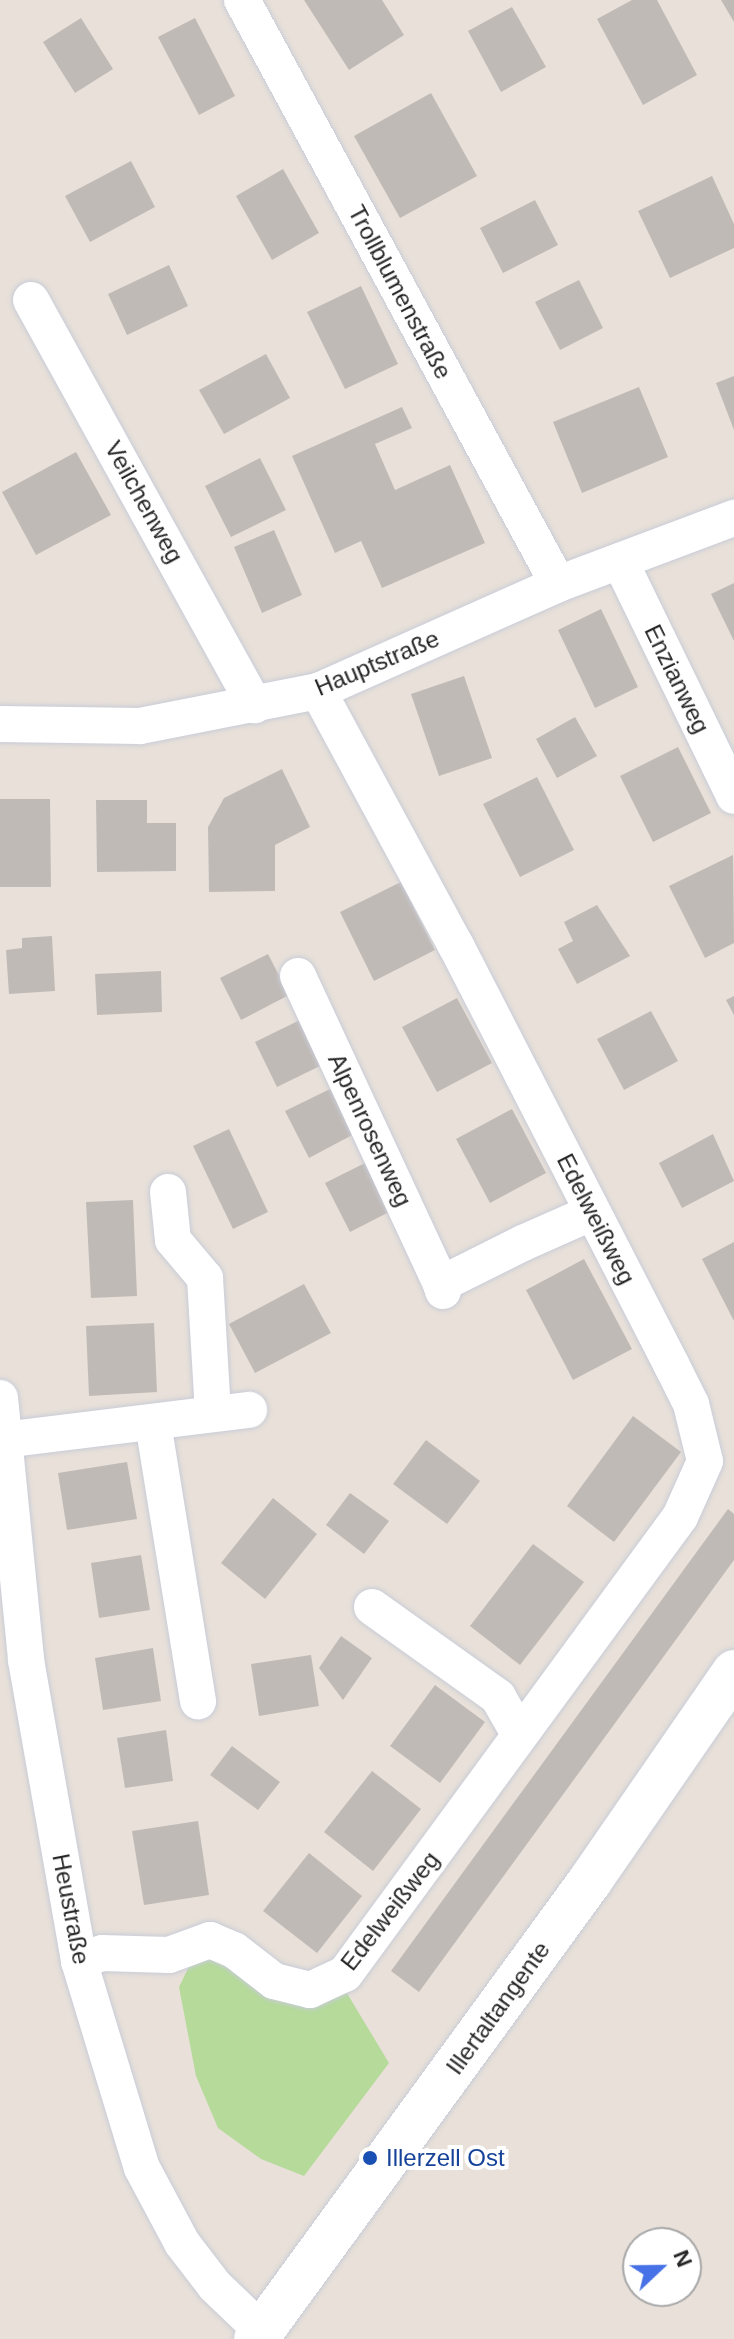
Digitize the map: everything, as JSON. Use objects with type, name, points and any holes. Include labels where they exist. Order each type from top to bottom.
[{"type":"street","name":"Trollblumenstraße","points":[[242,0],[558,584]]},
{"type":"street","name":"Veilchenweg","points":[[31,300],[255,705]]},
{"type":"street","name":"Hauptstraße","points":[[0,724],[140,726],[318,691],[558,584],[734,518]]},
{"type":"street","name":"Enzianweg","points":[[620,561],[734,796]]},
{"type":"street","name":"Edelweißweg","points":[[79,1961],[102,1953],[169,1955],[210,1940],[234,1950],[274,1981],[310,1990],[345,1974],[518,1732],[680,1517],[705,1461],[691,1404],[318,691]]},
{"type":"street","name":"Alpenrosenweg","points":[[298,976],[442,1288],[584,1216],[595,1217]]},
{"type":"street","points":[[168,1192],[173,1240],[205,1278],[213,1413]]},
{"type":"street","name":"Heustraße","points":[[0,1398],[26,1660],[79,1961],[142,2168],[182,2243],[259,2335]]},
{"type":"street","points":[[3,1440],[249,1410]]},
{"type":"street","points":[[153,1423],[198,1701]]},
{"type":"street","points":[[372,1607],[498,1697],[518,1732]]},
{"type":"street","name":"Illertaltangente","points":[[259,2335],[581,1894],[734,1672]]},
{"type":"green space","points":[[237,1935],[297,1974],[342,1985],[389,2063],[304,2176],[261,2159],[218,2128],[196,2076],[179,1987],[197,1950]]},
{"type":"building","points":[[304,0],[382,0],[404,35],[349,70]]},
{"type":"building","points":[[632,0],[657,0],[697,75],[643,105],[597,19]]},
{"type":"building","points":[[721,0],[734,0],[734,22]]},
{"type":"building","points":[[512,7],[546,67],[501,92],[468,31]]},
{"type":"building","points":[[81,18],[113,69],[75,93],[43,42]]},
{"type":"building","points":[[195,18],[235,96],[199,115],[158,37]]},
{"type":"building","points":[[431,93],[477,176],[400,218],[354,136]]},
{"type":"building","points":[[131,161],[155,207],[90,242],[65,196]]},
{"type":"building","points":[[283,169],[319,233],[272,260],[236,196]]},
{"type":"building","points":[[712,176],[734,224],[734,248],[670,278],[638,211]]},
{"type":"building","points":[[535,200],[558,245],[503,273],[480,228]]},
{"type":"building","points":[[169,265],[188,306],[127,335],[108,294]]},
{"type":"building","points":[[579,280],[603,328],[560,350],[535,302]]},
{"type":"building","points":[[361,286],[398,364],[345,389],[307,312]]},
{"type":"building","points":[[266,354],[290,398],[224,434],[199,390]]},
{"type":"building","points":[[734,376],[734,430],[716,383]]},
{"type":"building","points":[[639,387],[668,457],[582,493],[553,422]]},
{"type":"building","points":[[402,407],[412,428],[375,444],[395,490],[450,465],[485,543],[382,588],[361,541],[335,553],[292,456]]},
{"type":"building","points":[[76,452],[111,515],[36,555],[2,492]]},
{"type":"building","points":[[260,458],[286,510],[231,537],[205,486]]},
{"type":"building","points":[[274,530],[302,595],[262,613],[234,547]]},
{"type":"building","points":[[734,583],[734,641],[711,594]]},
{"type":"building","points":[[601,609],[638,687],[595,708],[558,630]]},
{"type":"building","points":[[464,676],[492,758],[439,776],[411,694]]},
{"type":"building","points":[[575,717],[597,756],[557,778],[536,739]]},
{"type":"building","points":[[678,747],[711,813],[653,842],[620,776]]},
{"type":"building","points":[[282,769],[310,827],[275,845],[275,891],[209,892],[208,827],[224,798]]},
{"type":"building","points":[[537,777],[574,850],[520,877],[483,804]]},
{"type":"building","points":[[0,799],[50,799],[51,887],[0,887]]},
{"type":"building","points":[[96,800],[147,800],[147,823],[176,823],[176,871],[97,872]]},
{"type":"building","points":[[733,855],[734,943],[705,958],[669,886]]},
{"type":"building","points":[[401,882],[435,950],[374,981],[340,912]]},
{"type":"building","points":[[597,905],[630,956],[577,984],[558,949],[573,941],[564,922]]},
{"type":"building","points":[[52,936],[55,991],[9,994],[6,950],[22,948],[22,938]]},
{"type":"building","points":[[268,954],[289,995],[241,1020],[220,978]]},
{"type":"building","points":[[161,971],[162,1012],[97,1015],[95,974]]},
{"type":"building","points":[[734,996],[734,1015],[726,1000]]},
{"type":"building","points":[[457,998],[492,1063],[437,1092],[402,1027]]},
{"type":"building","points":[[651,1011],[678,1061],[624,1090],[597,1039]]},
{"type":"building","points":[[300,1020],[322,1065],[277,1087],[255,1042]]},
{"type":"building","points":[[332,1088],[356,1133],[309,1158],[285,1111]]},
{"type":"building","points":[[512,1109],[546,1173],[490,1203],[456,1139]]},
{"type":"building","points":[[229,1129],[268,1212],[233,1229],[193,1146]]},
{"type":"building","points":[[713,1134],[734,1181],[682,1208],[659,1163]]},
{"type":"building","points":[[369,1161],[393,1210],[350,1232],[325,1183]]},
{"type":"building","points":[[133,1200],[137,1296],[91,1298],[86,1202]]},
{"type":"building","points":[[734,1242],[734,1321],[702,1259]]},
{"type":"building","points":[[584,1259],[632,1349],[573,1380],[526,1290]]},
{"type":"building","points":[[304,1284],[331,1333],[255,1373],[229,1324]]},
{"type":"building","points":[[154,1323],[157,1392],[89,1396],[86,1326]]},
{"type":"building","points":[[633,1416],[681,1452],[614,1542],[567,1506]]},
{"type":"building","points":[[426,1440],[480,1481],[447,1524],[393,1484]]},
{"type":"building","points":[[127,1462],[137,1519],[67,1530],[58,1473]]},
{"type":"building","points":[[350,1493],[389,1521],[364,1554],[326,1525]]},
{"type":"building","points":[[273,1498],[317,1534],[265,1599],[221,1563]]},
{"type":"building","points":[[728,1509],[734,1514],[734,1560],[419,1992],[391,1971]]},
{"type":"building","points":[[533,1544],[584,1582],[520,1665],[470,1626]]},
{"type":"building","points":[[141,1555],[150,1610],[99,1618],[91,1563]]},
{"type":"building","points":[[341,1636],[372,1658],[343,1700],[319,1668]]},
{"type":"building","points":[[153,1648],[161,1701],[103,1710],[95,1658]]},
{"type":"building","points":[[311,1655],[319,1706],[259,1716],[251,1664]]},
{"type":"building","points":[[435,1685],[485,1722],[440,1783],[390,1746]]},
{"type":"building","points":[[166,1730],[173,1781],[125,1788],[117,1738]]},
{"type":"building","points":[[232,1746],[280,1782],[258,1810],[210,1775]]},
{"type":"building","points":[[372,1771],[421,1809],[373,1871],[324,1832]]},
{"type":"building","points":[[198,1821],[209,1895],[144,1905],[132,1831]]},
{"type":"building","points":[[309,1853],[362,1896],[317,1953],[263,1911]]},
{"type":"place","name":"Illerzell Ost","points":[[370,2158]]}]
